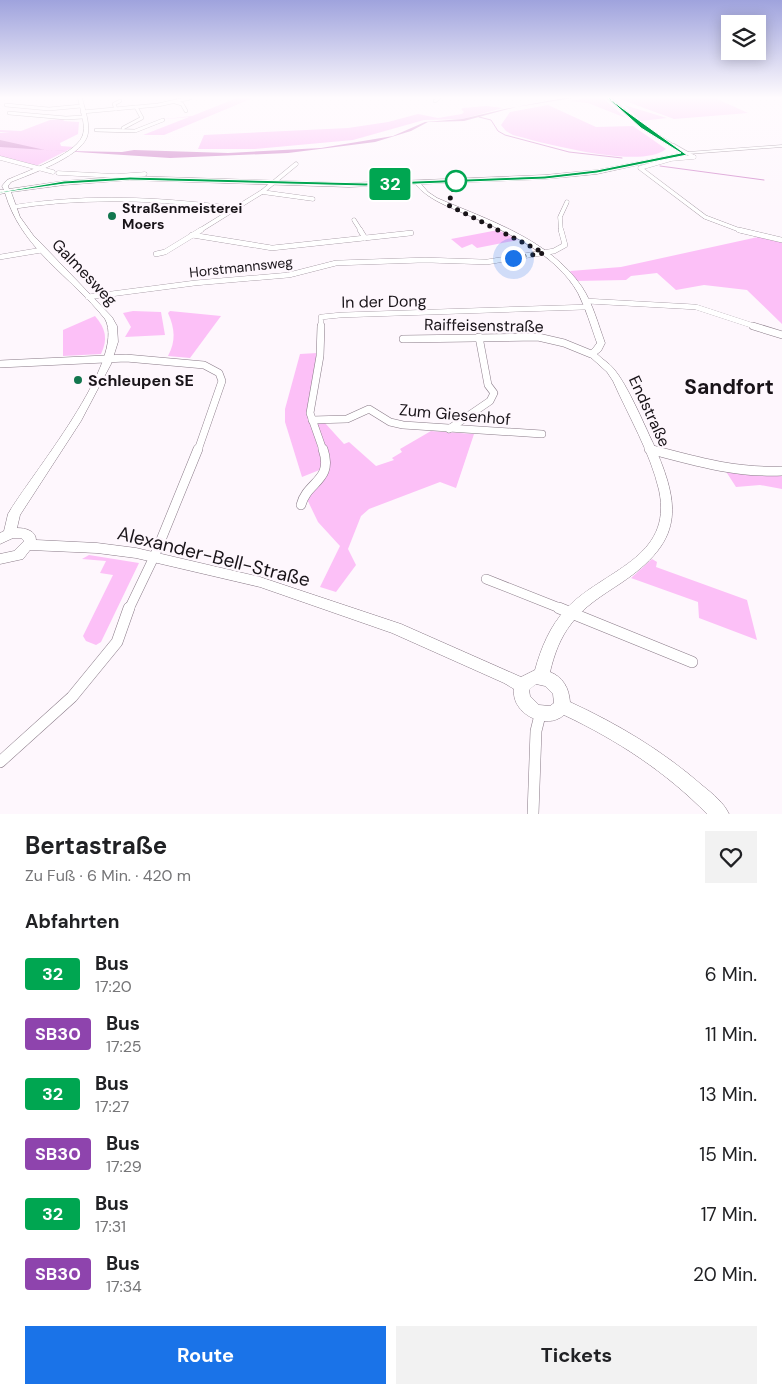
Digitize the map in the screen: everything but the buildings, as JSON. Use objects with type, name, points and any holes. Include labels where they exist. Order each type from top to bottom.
[{"type":"street","points":[[84,136],[68,151],[7,182],[4,191],[122,178],[349,184],[418,183],[572,175],[702,152],[782,146]]},
{"type":"street","points":[[658,136],[694,157],[675,159],[640,168],[705,217],[750,234],[782,240]]},
{"type":"street","points":[[673,145],[688,154]]},
{"type":"street","points":[[678,148],[702,152]]},
{"type":"street","points":[[0,158],[55,173],[116,176],[145,174]]},
{"type":"street","points":[[156,254],[165,252],[262,192],[296,166],[296,164]]},
{"type":"street","points":[[418,183],[435,199],[544,253],[569,276],[587,304],[601,343],[598,349],[591,354]]},
{"type":"street","name":"Galmesweg","points":[[4,191],[17,217],[42,250],[67,278],[110,320],[114,329],[114,340],[109,358],[82,409],[14,514],[5,536]]},
{"type":"street","points":[[262,192],[313,200]]},
{"type":"street","points":[[13,207],[62,199],[184,201],[235,208]]},
{"type":"street","points":[[544,253],[564,248],[560,217],[567,202]]},
{"type":"street","points":[[354,220],[365,238]]},
{"type":"street","points":[[192,235],[272,248],[412,234]]},
{"type":"street","points":[[0,257],[42,250]]},
{"type":"street","name":"Horstmannsweg","points":[[88,297],[204,282],[289,276],[336,262],[426,260],[487,262],[544,253]]},
{"type":"street","points":[[587,304],[696,307],[782,335]]},
{"type":"street","name":"In der Dong","points":[[301,505],[303,497],[320,482],[326,467],[324,453],[310,413],[320,356],[321,317],[587,304]]},
{"type":"street","points":[[449,428],[490,401],[494,393],[488,385],[478,337]]},
{"type":"street","name":"Raiffeisenstraße","points":[[403,339],[538,337],[564,343],[591,354]]},
{"type":"street","name":"Endstraße","points":[[542,677],[554,636],[571,613],[580,604],[635,568],[649,554],[660,538],[666,522],[668,504],[659,471],[618,381],[610,370],[591,354]]},
{"type":"street","points":[[0,364],[109,358],[204,365],[219,373],[222,381],[195,458],[154,557],[124,619],[118,642],[66,704],[0,762]]},
{"type":"street","name":"Zum Giesenhof","points":[[312,420],[347,419],[369,409],[390,422],[542,434]]},
{"type":"street","points":[[649,449],[728,469],[753,472],[782,471]]},
{"type":"street","points":[[0,559],[18,555],[29,545],[30,537],[27,534],[5,536]]},
{"type":"street","name":"Alexander-Bell-Straße","points":[[29,545],[97,548],[154,557],[260,582],[348,610],[396,628],[522,686]]},
{"type":"street","points":[[486,579],[692,662]]},
{"type":"street","points":[[542,677],[556,684],[563,699],[562,706],[553,714],[540,715],[524,703],[522,698],[522,686],[530,678],[542,677]]},
{"type":"street","points":[[562,706],[628,741],[663,764],[720,814]]},
{"type":"street","points":[[533,814],[536,731],[540,715]]},
{"type":"shaded area","points":[[0,136],[74,136],[60,143],[61,146],[74,147],[36,166],[0,157]]},
{"type":"shaded area","points":[[204,136],[367,136],[353,140],[255,149],[198,149]]},
{"type":"shaded area","points":[[395,136],[375,142],[288,153],[170,158],[51,150],[228,153],[321,148]]},
{"type":"shaded area","points":[[517,136],[647,136],[666,149],[653,155],[636,157],[591,153]]},
{"type":"shaded area","points":[[0,140],[44,150],[0,147]]},
{"type":"shaded area","points":[[498,230],[518,240],[477,248],[472,244],[462,248],[451,239]]},
{"type":"shaded area","points":[[758,237],[782,242],[782,324],[747,290],[704,285],[676,290],[657,273],[631,276],[626,280],[575,281],[570,271],[621,267]]},
{"type":"shaded area","points":[[133,311],[161,312],[165,335],[125,337],[131,327],[123,313]]},
{"type":"shaded area","points":[[170,311],[221,316],[190,358],[168,356],[174,335],[168,313]]},
{"type":"shaded area","points":[[95,316],[102,325],[105,334],[105,344],[101,354],[63,356],[63,330]]},
{"type":"shaded area","points":[[317,353],[307,413],[323,463],[322,469],[302,477],[285,422],[285,409],[300,354]]},
{"type":"shaded area","points":[[317,423],[325,423],[344,444],[349,442],[376,466],[394,460],[392,458],[402,452],[400,449],[431,431],[474,434],[456,488],[440,482],[369,509],[361,516],[348,549],[356,565],[336,592],[320,587],[340,546],[318,522],[306,497],[323,480],[329,467]]},
{"type":"shaded area","points":[[725,470],[782,473],[782,489],[760,485],[736,487]]},
{"type":"shaded area","points":[[89,555],[139,563],[101,642],[96,645],[86,641],[83,636],[113,575],[100,573],[106,561],[82,559]]},
{"type":"shaded area","points":[[652,559],[657,562],[656,567],[747,600],[757,640],[699,618],[698,602],[631,578]]},
{"type":"waterway","points":[[509,136],[569,152],[622,158]]},
{"type":"waterway","points":[[660,166],[764,180]]},
{"type":"bus line","name":"32","points":[[0,192],[64,183],[130,178],[311,184],[408,184],[545,178],[597,172],[685,154],[658,136]]},
{"type":"place","name":"Straßenmeisterei Moers","points":[[112,216]]},
{"type":"place","name":"Schleupen SE","points":[[78,380]]},
{"type":"district","name":"Sandfort","points":[[729,387]]},
{"type":"route","points":[[456,181],[448,205],[518,238],[544,253],[513,258]]}]
